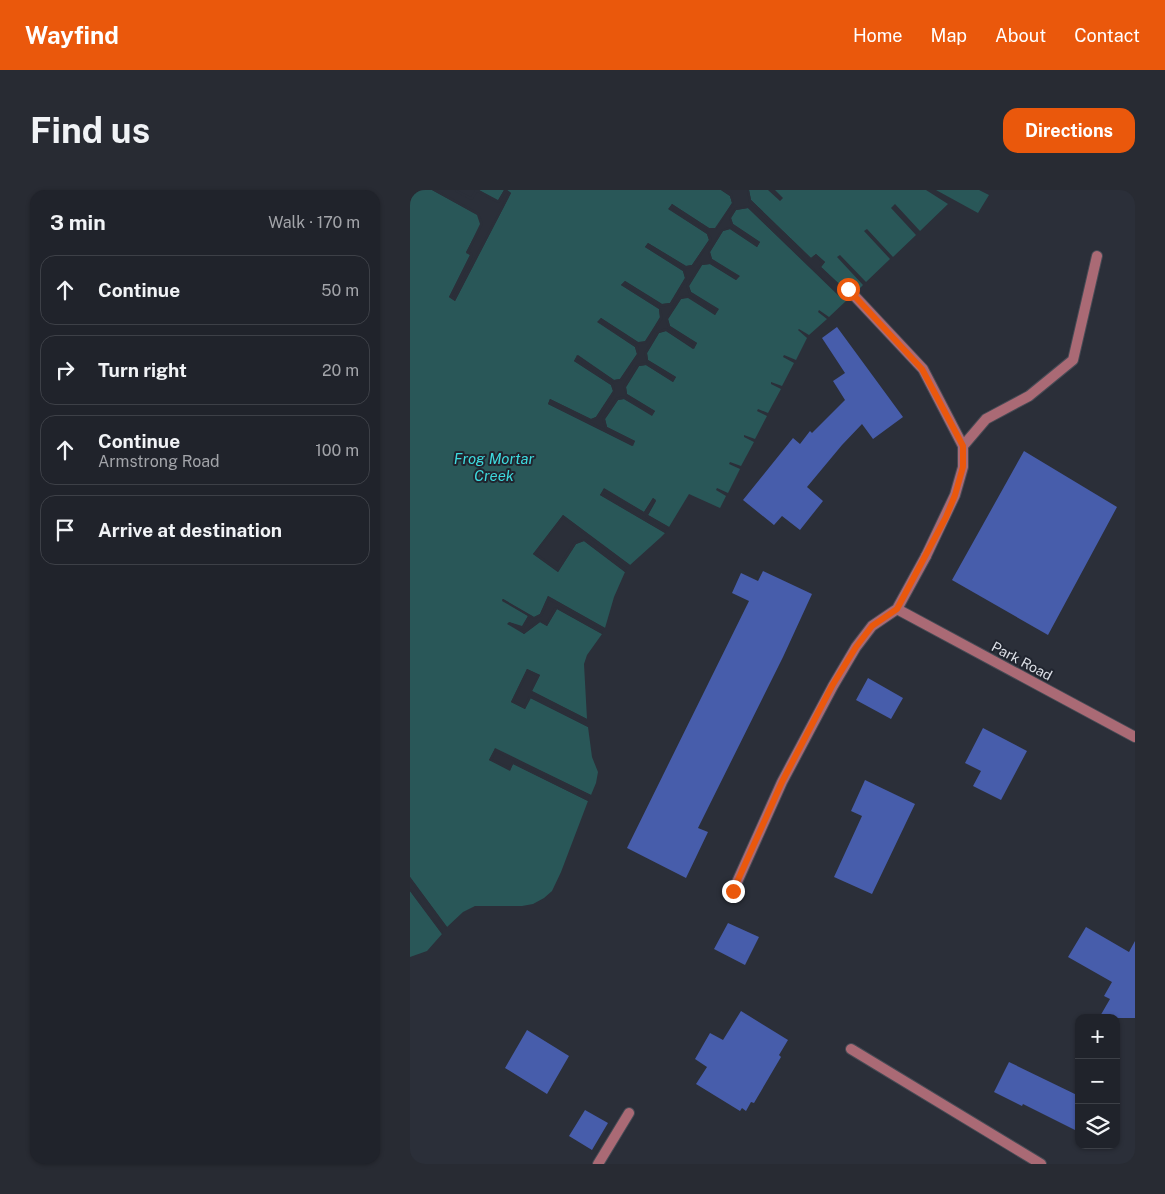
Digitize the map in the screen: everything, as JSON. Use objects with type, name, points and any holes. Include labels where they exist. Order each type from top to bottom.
[{"type":"street","points":[[963,446],[986,419],[1029,396],[1073,360],[1097,256]]},
{"type":"street","points":[[733,891],[782,782],[832,686],[856,647],[872,626],[897,609],[946,517],[963,467],[963,446],[922,369],[848,289]]},
{"type":"street","name":"Park Road","points":[[897,609],[1135,737]]},
{"type":"street","points":[[851,1049],[1041,1164]]},
{"type":"street","points":[[598,1164],[629,1113]]},
{"type":"water","name":"Frog Mortar Creek","points":[[410,190],[432,190],[478,215],[481,224],[466,252],[470,255],[449,297],[455,301],[511,193],[507,190],[721,190],[730,196],[732,203],[716,228],[709,228],[672,204],[669,209],[707,234],[709,240],[692,265],[686,266],[648,243],[645,247],[683,271],[685,278],[670,303],[662,304],[625,281],[621,285],[659,309],[660,317],[645,342],[638,342],[601,318],[598,322],[635,347],[637,354],[620,379],[614,380],[578,355],[574,361],[611,385],[613,391],[596,417],[591,419],[550,399],[548,404],[632,446],[635,441],[607,427],[605,419],[618,400],[624,399],[652,415],[655,411],[627,394],[626,387],[639,366],[646,365],[673,382],[676,377],[648,360],[647,353],[659,333],[666,331],[693,349],[697,343],[670,326],[668,319],[681,299],[688,297],[715,315],[718,309],[691,292],[689,286],[702,265],[710,264],[736,280],[739,276],[712,259],[710,252],[723,231],[730,229],[757,247],[760,242],[733,224],[731,218],[736,210],[748,208],[841,298],[843,297],[847,300],[829,317],[819,310],[818,312],[827,319],[809,335],[798,330],[807,338],[796,360],[784,355],[783,357],[794,363],[782,386],[771,382],[771,384],[781,389],[768,413],[758,409],[757,411],[767,416],[755,439],[744,435],[744,437],[754,442],[741,466],[730,462],[729,464],[740,469],[728,493],[717,488],[716,490],[726,496],[720,508],[689,494],[669,527],[648,515],[656,501],[653,498],[644,512],[604,489],[600,495],[665,533],[630,565],[563,515],[533,554],[558,572],[576,544],[584,541],[625,572],[614,597],[605,628],[548,596],[540,614],[534,617],[502,600],[528,616],[522,627],[509,622],[524,634],[540,622],[547,626],[557,609],[602,634],[587,655],[584,664],[587,719],[532,691],[540,675],[527,669],[511,702],[525,709],[530,698],[588,727],[592,757],[598,772],[591,795],[495,749],[489,760],[510,770],[513,764],[588,801],[552,891],[533,904],[522,906],[475,906],[463,912],[447,927],[410,877]]},
{"type":"water","points":[[479,190],[504,190],[498,201]]},
{"type":"water","points":[[749,190],[768,190],[780,201],[783,198],[775,190],[926,190],[948,204],[920,231],[895,204],[891,208],[916,235],[893,257],[867,229],[864,231],[890,259],[866,282],[840,255],[837,257],[863,285],[852,296],[821,267],[825,262],[816,254],[811,258],[751,200]]},
{"type":"water","points":[[936,190],[979,190],[989,195],[978,213]]},
{"type":"water","points":[[410,891],[442,934],[427,951],[410,957]]},
{"type":"pier","points":[[432,190],[437,190],[479,213],[483,224],[469,252],[473,256],[452,296],[454,297],[508,194],[506,192],[498,203],[477,192],[471,200],[455,190],[471,197],[475,190],[479,190],[498,200],[504,190],[511,193],[455,301],[449,297],[470,255],[466,253],[480,224],[477,215]]},
{"type":"pier","points":[[721,190],[726,190],[732,194],[734,203],[716,230],[708,230],[672,208],[708,232],[712,239],[693,267],[685,269],[649,247],[685,270],[687,279],[672,305],[661,307],[625,284],[661,309],[663,318],[646,343],[637,344],[601,322],[638,346],[639,355],[622,380],[613,382],[577,360],[614,384],[615,392],[598,419],[590,421],[551,402],[632,443],[605,429],[602,419],[616,398],[623,396],[651,412],[626,395],[623,386],[637,364],[645,362],[672,379],[647,362],[644,353],[658,331],[666,328],[694,344],[668,327],[665,319],[680,297],[689,295],[714,312],[715,310],[689,294],[686,285],[702,262],[711,262],[736,276],[711,261],[708,252],[721,230],[729,227],[757,243],[731,226],[729,217],[735,208],[750,206],[841,295],[849,299],[842,298],[748,208],[736,210],[731,218],[733,224],[760,242],[757,247],[730,229],[723,231],[710,252],[712,259],[740,276],[736,280],[710,264],[702,265],[689,286],[691,292],[719,309],[715,315],[688,298],[681,299],[668,319],[670,326],[697,343],[694,349],[666,331],[659,333],[647,353],[648,360],[676,377],[673,382],[646,365],[639,366],[626,387],[627,394],[655,411],[652,416],[624,399],[618,400],[605,419],[607,427],[635,441],[633,446],[548,404],[550,399],[591,419],[596,417],[613,391],[611,385],[574,361],[577,355],[614,380],[620,379],[637,354],[635,347],[597,322],[601,318],[638,342],[645,341],[660,318],[659,309],[621,285],[625,281],[662,304],[670,303],[685,278],[683,271],[645,247],[648,243],[686,266],[692,265],[709,240],[707,234],[668,209],[672,204],[709,228],[715,228],[732,203],[730,196]]},
{"type":"pier","points":[[747,190],[749,190],[751,200],[811,258],[816,254],[825,262],[821,267],[852,296],[850,298],[819,268],[822,262],[816,257],[810,260],[749,202]]},
{"type":"pier","points":[[604,488],[644,512],[653,498],[656,500],[648,515],[669,527],[668,529],[605,492],[603,494],[666,531],[665,533],[600,495]]},
{"type":"pier","points":[[563,515],[630,565],[628,567],[563,518],[536,553],[557,568],[574,542],[585,539],[627,570],[625,572],[584,541],[576,544],[558,572],[533,554]]},
{"type":"pier","points":[[548,596],[605,628],[604,630],[549,600],[542,616],[534,619],[530,617],[524,628],[520,629],[524,631],[539,620],[546,623],[554,608],[557,607],[603,632],[602,634],[557,609],[547,626],[540,622],[524,634],[507,624],[509,622],[522,626],[528,616],[502,601],[503,599],[534,617],[540,614]]},
{"type":"pier","points":[[527,669],[540,675],[532,691],[587,719],[587,721],[531,693],[530,691],[537,676],[528,672],[514,701],[524,706],[529,696],[531,696],[588,724],[588,727],[531,698],[525,709],[511,702]]},
{"type":"pier","points":[[495,748],[591,795],[590,797],[496,752],[492,759],[509,767],[514,762],[589,799],[588,801],[513,764],[510,771],[489,760]]},
{"type":"pier","points":[[410,877],[447,927],[446,929],[410,881]]},
{"type":"pier","points":[[410,889],[443,932],[442,934],[410,891]]},
{"type":"building","points":[[837,327],[903,417],[873,439],[862,424],[807,487],[823,501],[800,530],[782,516],[774,525],[743,500],[793,438],[800,444],[810,431],[812,433],[845,400],[833,381],[845,373],[822,338]]},
{"type":"building","points":[[1024,451],[1117,507],[1048,635],[952,580]]},
{"type":"building","points":[[763,571],[812,594],[783,657],[698,828],[708,832],[686,878],[627,848],[749,601],[732,593],[741,573],[758,581]]},
{"type":"building","points":[[868,678],[903,698],[891,719],[856,700]]},
{"type":"building","points":[[983,728],[1027,751],[1001,800],[973,786],[981,771],[965,763]]},
{"type":"building","points":[[865,780],[915,804],[872,894],[834,877],[862,816],[851,811]]},
{"type":"building","points":[[728,923],[759,937],[745,965],[714,949]]},
{"type":"building","points":[[1086,927],[1129,952],[1135,941],[1135,1018],[1120,1018],[1120,1014],[1101,1014],[1110,999],[1104,996],[1112,982],[1068,957]]},
{"type":"building","points":[[741,1011],[788,1040],[779,1055],[781,1057],[754,1103],[751,1102],[746,1111],[742,1108],[740,1111],[696,1084],[707,1067],[695,1059],[710,1033],[723,1040]]},
{"type":"building","points":[[527,1030],[569,1056],[547,1094],[505,1068]]},
{"type":"building","points":[[1009,1062],[1075,1094],[1075,1130],[1023,1104],[1022,1106],[994,1092]]},
{"type":"building","points":[[585,1110],[608,1123],[592,1150],[569,1136]]},
{"type":"route","points":[[733,891],[782,782],[832,686],[856,647],[872,626],[897,609],[946,517],[963,467],[963,446],[922,369],[848,289]]}]
